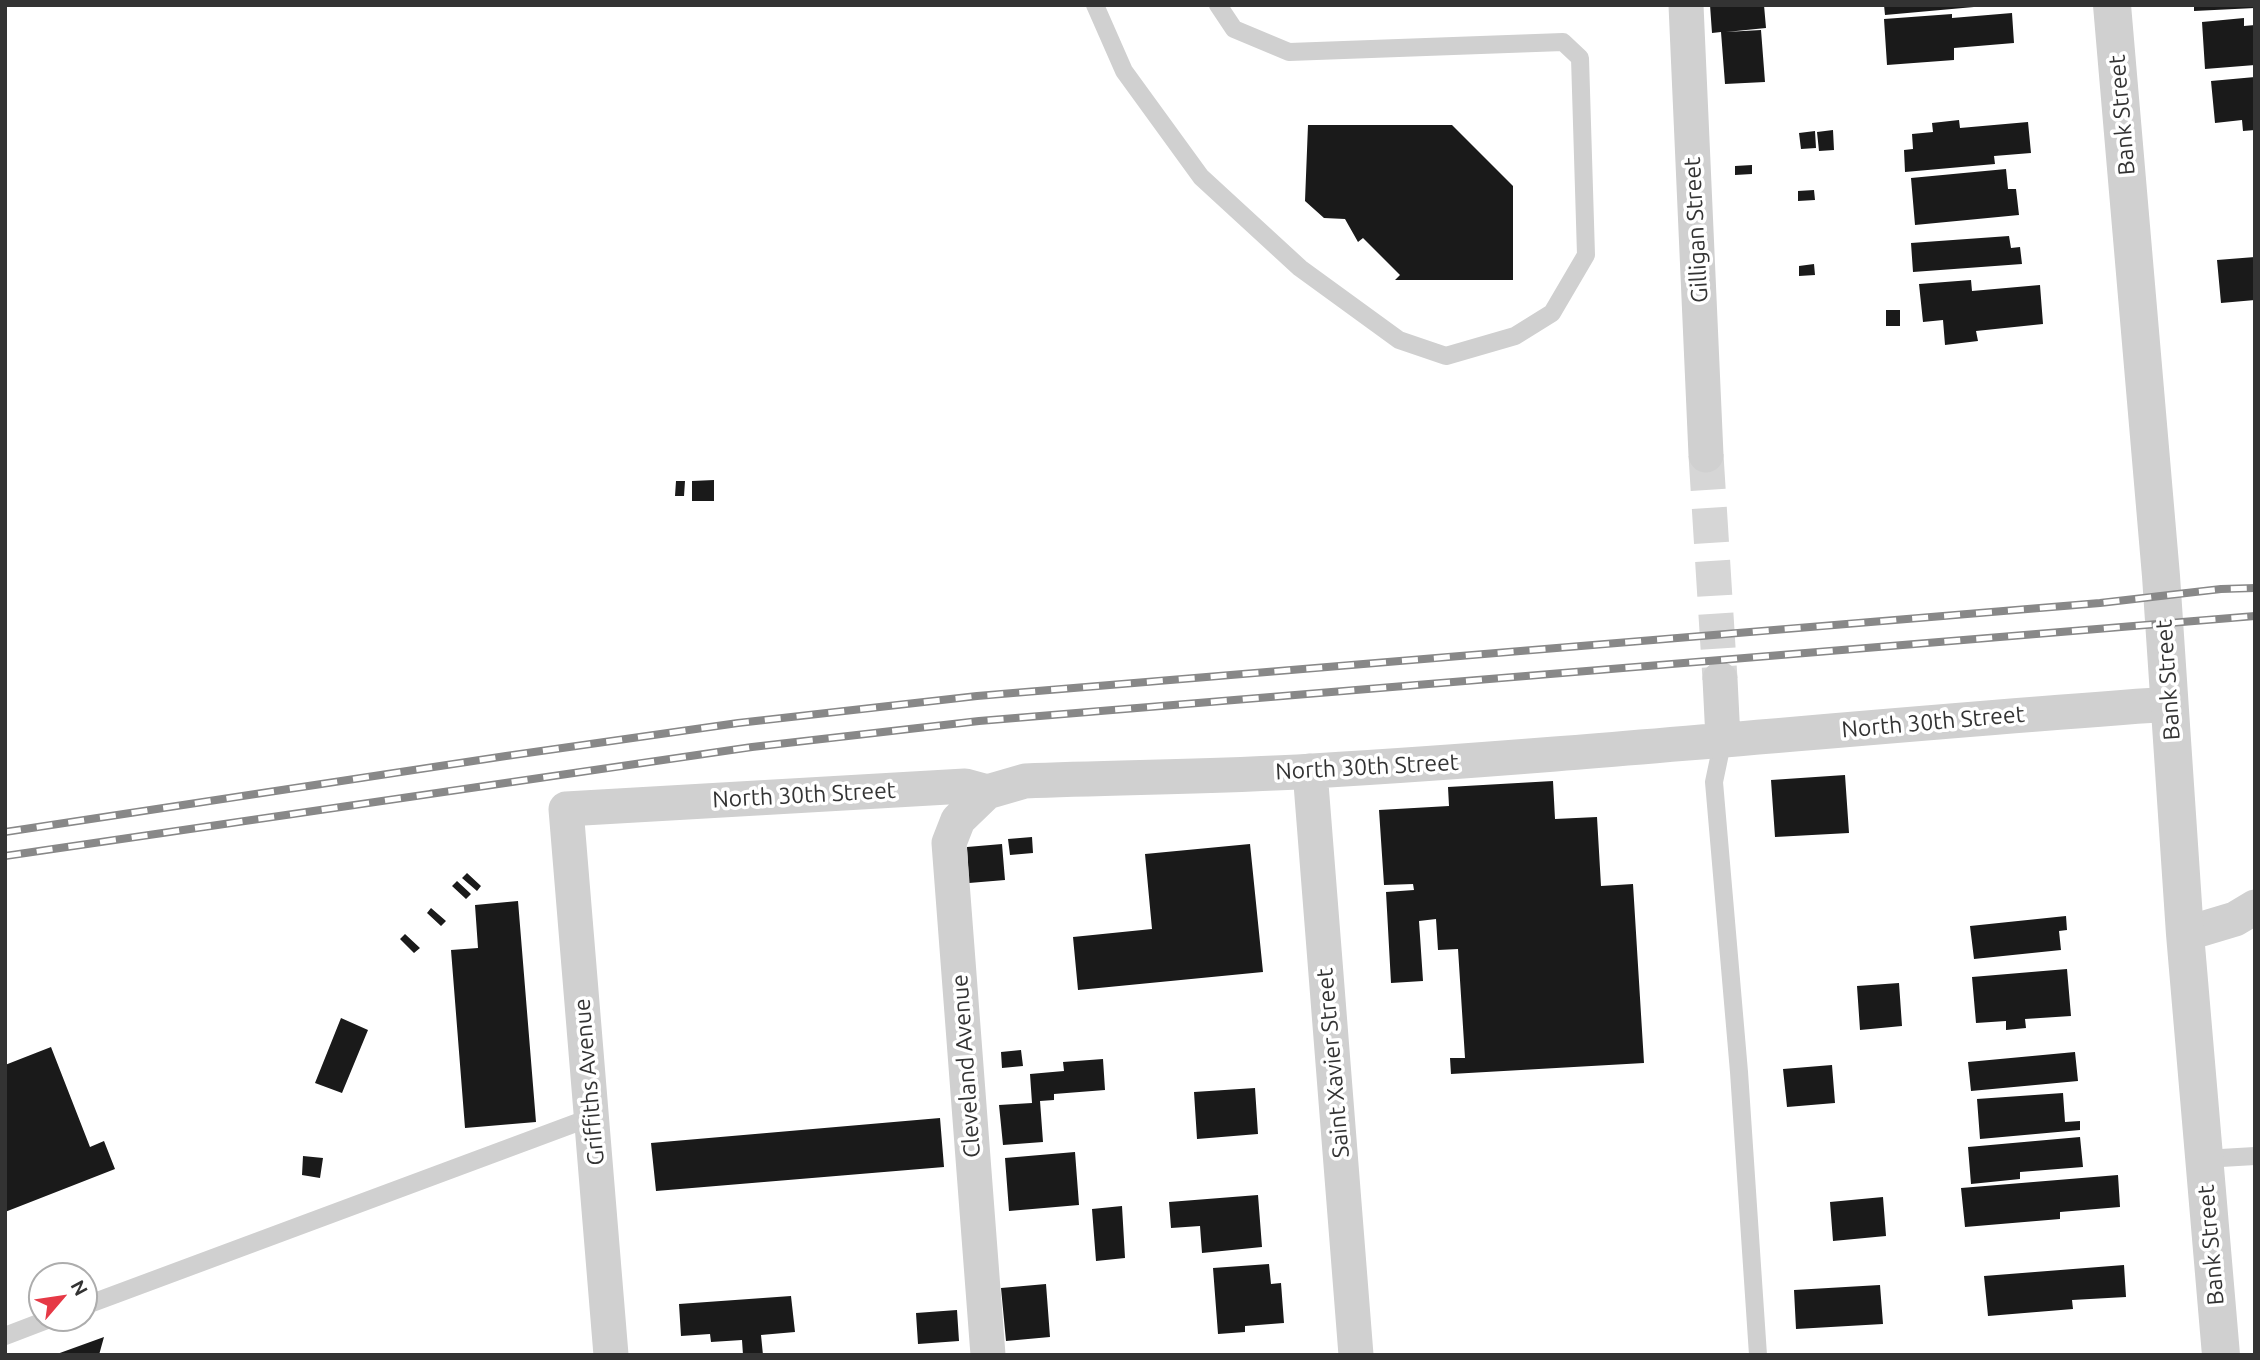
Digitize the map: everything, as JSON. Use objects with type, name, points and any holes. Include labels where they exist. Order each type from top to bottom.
[{"type":"street","name":"Gilligan Street","points":[[1686,5],[1706,455]]},
{"type":"street","name":"Bank Street","points":[[2112,5],[2161,576],[2185,934],[2221,1355]]},
{"type":"street","points":[[1720,678],[1723,739]]},
{"type":"street","name":"North 30th Street","points":[[566,809],[965,786],[987,792],[1025,780],[1310,771],[1466,761],[2170,704]]},
{"type":"street","name":"Saint Xavier Street","points":[[1310,771],[1356,1355]]},
{"type":"street","name":"Cleveland Avenue","points":[[987,792],[958,820],[948,843],[988,1355]]},
{"type":"street","name":"Griffiths Avenue","points":[[566,809],[611,1355]]},
{"type":"street","points":[[2185,934],[2235,919],[2255,908]]},
{"type":"lane","points":[[1095,5],[1124,71],[1201,177],[1300,268],[1399,340],[1447,356],[1515,336],[1552,313],[1586,255],[1580,58],[1563,42],[1289,52],[1234,29],[1218,5]]},
{"type":"lane","points":[[1723,739],[1714,782],[1740,1072],[1758,1355]]},
{"type":"lane","points":[[98,1301],[592,1117]]},
{"type":"lane","points":[[2204,1160],[2255,1156]]},
{"type":"lane","points":[[5,1336],[28,1327]]},
{"type":"building","points":[[1710,5],[1764,5],[1766,28],[1726,32],[1761,30],[1765,82],[1725,84],[1721,32],[1712,33]]},
{"type":"building","points":[[1884,5],[1974,5],[1974,7],[1885,15]]},
{"type":"building","points":[[2194,5],[2255,5],[2255,8],[2194,11]]},
{"type":"building","points":[[2012,13],[2014,43],[1954,48],[1954,60],[1887,65],[1884,19],[1952,14],[1952,18]]},
{"type":"building","points":[[2244,18],[2244,26],[2255,25],[2255,65],[2205,69],[2202,22]]},
{"type":"building","points":[[2255,77],[2255,130],[2243,131],[2242,120],[2215,123],[2211,81]]},
{"type":"building","points":[[1959,120],[1960,128],[2028,122],[2031,153],[1994,156],[1995,164],[1905,172],[1904,150],[1913,149],[1912,134],[1933,132],[1932,123]]},
{"type":"building","points":[[1308,125],[1452,125],[1513,186],[1513,280],[1395,280],[1400,275],[1363,238],[1358,242],[1345,219],[1324,218],[1305,201]]},
{"type":"building","points":[[1833,130],[1834,150],[1819,151],[1817,132]]},
{"type":"building","points":[[1815,131],[1816,148],[1801,149],[1799,133]]},
{"type":"building","points":[[1752,165],[1752,174],[1735,175],[1735,166]]},
{"type":"building","points":[[2006,169],[2008,189],[2016,189],[2019,215],[1915,225],[1911,178]]},
{"type":"building","points":[[1814,190],[1815,200],[1798,201],[1798,191]]},
{"type":"building","points":[[2009,236],[2011,248],[2020,247],[2022,264],[1913,272],[1911,243]]},
{"type":"building","points":[[2255,257],[2255,300],[2221,303],[2217,260]]},
{"type":"building","points":[[1814,264],[1815,275],[1799,276],[1799,266]]},
{"type":"building","points":[[1971,280],[1972,291],[2040,285],[2043,324],[1976,331],[1978,341],[1945,345],[1943,320],[1923,322],[1919,284]]},
{"type":"building","points":[[1886,310],[1900,310],[1900,326],[1886,326]]},
{"type":"building","points":[[714,480],[714,501],[692,501],[692,481]]},
{"type":"building","points":[[676,481],[685,481],[684,496],[675,496]]},
{"type":"building","points":[[1845,775],[1849,833],[1775,837],[1771,780]]},
{"type":"building","points":[[1553,781],[1555,819],[1597,817],[1601,886],[1633,884],[1644,1063],[1451,1074],[1450,1058],[1465,1058],[1458,949],[1438,950],[1436,919],[1419,921],[1423,981],[1391,983],[1386,892],[1414,890],[1413,884],[1384,885],[1379,810],[1449,806],[1448,787]]},
{"type":"building","points":[[1032,837],[1033,853],[1010,855],[1008,839]]},
{"type":"building","points":[[1002,844],[1005,880],[969,883],[967,847]]},
{"type":"building","points":[[1250,844],[1263,972],[1078,990],[1073,937],[1152,929],[1145,854]]},
{"type":"building","points":[[467,873],[481,886],[477,891],[462,878]]},
{"type":"building","points":[[457,881],[471,894],[466,899],[452,886]]},
{"type":"building","points":[[518,901],[536,1122],[465,1128],[451,950],[478,948],[475,905]]},
{"type":"building","points":[[431,908],[446,921],[441,926],[427,913]]},
{"type":"building","points":[[2066,916],[2067,930],[2059,931],[2061,950],[1974,959],[1970,926]]},
{"type":"building","points":[[405,934],[420,948],[414,953],[400,939]]},
{"type":"building","points":[[2067,969],[2071,1016],[2025,1019],[2026,1028],[2006,1030],[2006,1021],[1976,1023],[1972,977]]},
{"type":"building","points":[[1899,983],[1902,1026],[1860,1030],[1857,986]]},
{"type":"building","points":[[341,1018],[368,1030],[342,1093],[315,1083]]},
{"type":"building","points":[[51,1047],[90,1147],[104,1141],[115,1169],[5,1212],[5,1065]]},
{"type":"building","points":[[1021,1050],[1023,1066],[1002,1068],[1001,1052]]},
{"type":"building","points":[[2075,1052],[2078,1081],[1971,1091],[1968,1062]]},
{"type":"building","points":[[1103,1059],[1105,1090],[1054,1094],[1054,1100],[1040,1101],[1043,1142],[1003,1145],[999,1105],[1032,1103],[1030,1074],[1064,1071],[1063,1062]]},
{"type":"building","points":[[1832,1065],[1835,1103],[1787,1107],[1783,1069]]},
{"type":"building","points":[[1255,1088],[1258,1134],[1197,1139],[1194,1092]]},
{"type":"building","points":[[2063,1093],[2065,1122],[2080,1121],[2080,1130],[1980,1139],[1977,1099]]},
{"type":"building","points":[[940,1118],[944,1167],[656,1191],[651,1143]]},
{"type":"building","points":[[2080,1137],[2083,1167],[2020,1172],[2020,1179],[1971,1184],[1968,1147]]},
{"type":"building","points":[[1075,1152],[1079,1205],[1009,1211],[1005,1158]]},
{"type":"building","points":[[303,1156],[323,1158],[320,1178],[302,1175]]},
{"type":"building","points":[[2118,1175],[2120,1207],[2060,1212],[2060,1219],[1965,1227],[1961,1188]]},
{"type":"building","points":[[1258,1195],[1262,1247],[1202,1253],[1200,1226],[1171,1228],[1169,1202]]},
{"type":"building","points":[[1883,1197],[1886,1236],[1833,1241],[1830,1202]]},
{"type":"building","points":[[1122,1206],[1125,1258],[1096,1261],[1092,1209]]},
{"type":"building","points":[[1269,1264],[1271,1284],[1281,1283],[1284,1323],[1245,1326],[1245,1332],[1218,1334],[1213,1268]]},
{"type":"building","points":[[2124,1265],[2126,1297],[2072,1300],[2073,1309],[1988,1316],[1984,1276]]},
{"type":"building","points":[[1046,1284],[1050,1337],[1006,1341],[1001,1288]]},
{"type":"building","points":[[1880,1285],[1883,1324],[1796,1329],[1794,1290]]},
{"type":"building","points":[[791,1296],[795,1332],[761,1335],[763,1355],[743,1355],[742,1340],[711,1342],[710,1334],[681,1336],[679,1304]]},
{"type":"building","points":[[957,1310],[959,1341],[918,1344],[916,1313]]},
{"type":"building","points":[[104,1337],[99,1355],[57,1355],[57,1354]]},
{"type":"tunnel","points":[[1706,455],[1720,679]]},
{"type":"railway","points":[[5,832],[738,723],[977,696],[2255,588]]},
{"type":"railway","points":[[5,856],[752,747],[979,721],[2255,616]]}]
